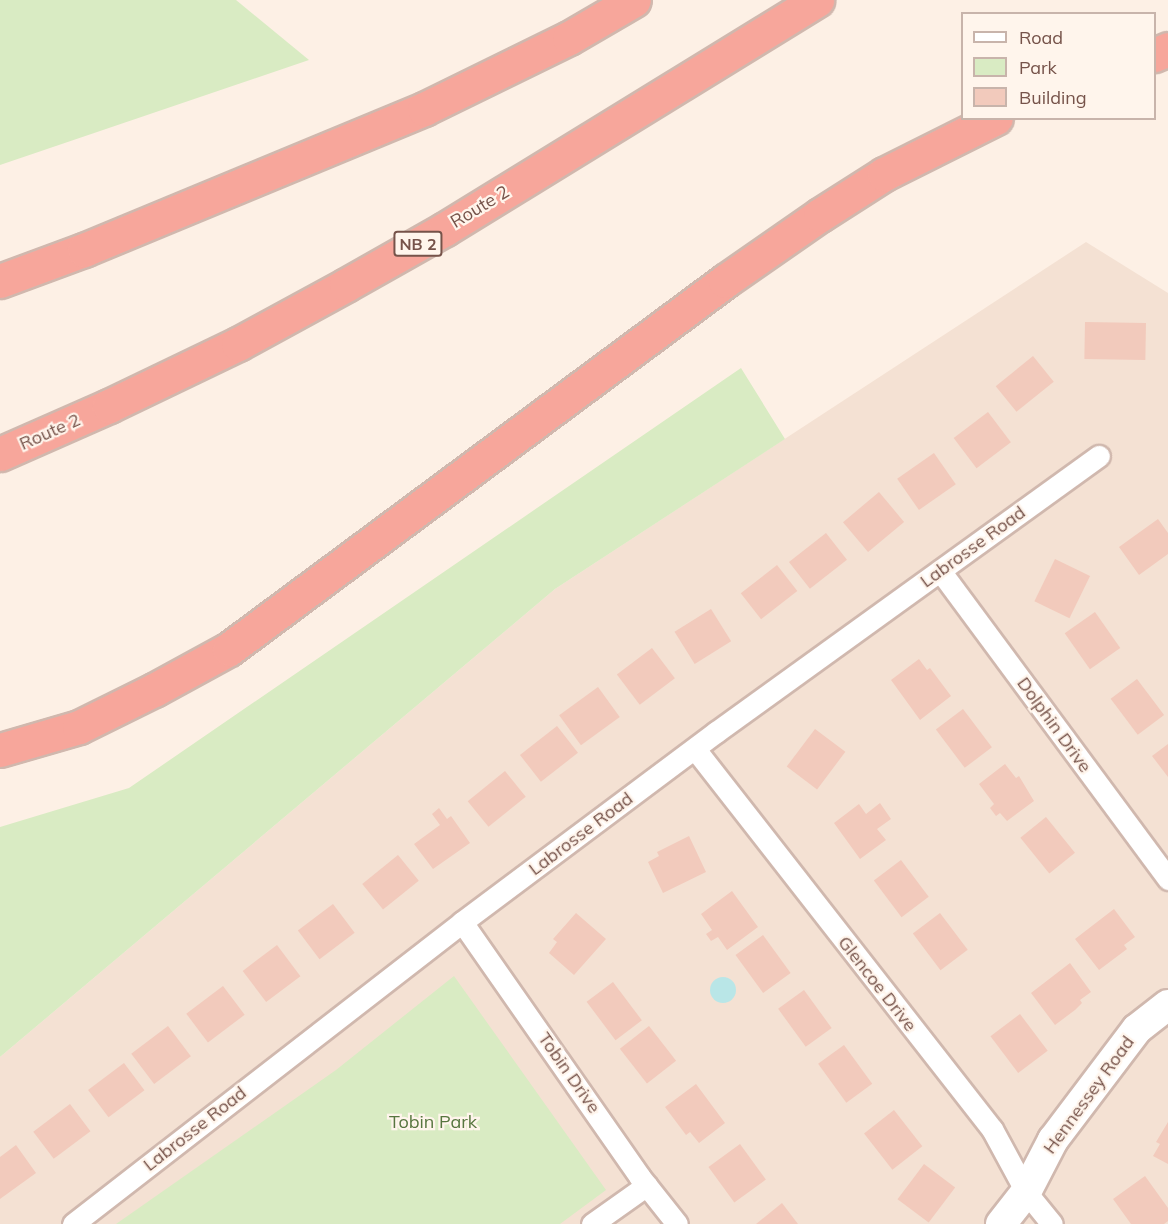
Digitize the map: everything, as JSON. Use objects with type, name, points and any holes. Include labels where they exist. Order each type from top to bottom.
[{"type":"highway","points":[[0,280],[84,250],[424,109],[569,38],[634,0]]},
{"type":"highway","name":"Route 2","points":[[0,454],[109,406],[238,344],[346,285],[445,229],[817,0]]},
{"type":"highway","points":[[0,750],[79,727],[229,649],[706,295],[820,215],[884,174],[992,120]]},
{"type":"street","name":"Labrosse Road","points":[[73,1224],[462,922],[694,750],[1099,456]]},
{"type":"street","name":"Dolphin Drive","points":[[941,572],[1168,879]]},
{"type":"street","name":"Glencoe Drive","points":[[694,750],[992,1129],[1026,1192],[1052,1224]]},
{"type":"street","name":"Tobin Drive","points":[[462,922],[676,1224]]},
{"type":"street","name":"Hennessey Road","points":[[1001,1224],[1026,1192],[1053,1140],[1137,1029],[1168,1005]]},
{"type":"street","points":[[592,1224],[647,1185]]},
{"type":"shaded area","points":[[1086,242],[1168,293],[1168,1224],[0,1224],[0,1057],[555,589]]},
{"type":"green space","points":[[0,0],[236,0],[309,60],[0,165]]},
{"type":"green space","points":[[741,368],[785,439],[555,589],[0,1057],[0,827],[129,788]]},
{"type":"green space","name":"Tobin Park","points":[[454,976],[606,1190],[560,1224],[116,1224],[336,1070]]},
{"type":"water","points":[[723,977],[732,981],[736,990],[732,999],[723,1003],[714,999],[710,990],[714,981]]},
{"type":"building","points":[[1085,322],[1146,323],[1145,360],[1084,359]]},
{"type":"building","points":[[1033,356],[1054,382],[1016,412],[996,386]]},
{"type":"building","points":[[988,412],[1011,442],[977,468],[954,438]]},
{"type":"building","points":[[934,453],[956,484],[919,510],[897,479]]},
{"type":"building","points":[[879,492],[904,522],[868,552],[843,522]]},
{"type":"building","points":[[1158,519],[1168,533],[1168,554],[1139,575],[1119,547]]},
{"type":"building","points":[[826,533],[847,560],[810,589],[789,562]]},
{"type":"building","points":[[1055,559],[1090,576],[1069,618],[1034,601]]},
{"type":"building","points":[[777,565],[797,591],[761,619],[741,593]]},
{"type":"building","points":[[711,609],[731,641],[695,664],[675,632]]},
{"type":"building","points":[[1095,612],[1120,648],[1090,669],[1065,633]]},
{"type":"building","points":[[652,648],[675,678],[640,705],[617,674]]},
{"type":"building","points":[[919,659],[927,670],[930,668],[951,696],[920,720],[891,680]]},
{"type":"building","points":[[1137,679],[1164,715],[1138,735],[1111,699]]},
{"type":"building","points":[[598,687],[620,717],[581,745],[559,715]]},
{"type":"building","points":[[963,709],[992,747],[965,768],[936,729]]},
{"type":"building","points":[[557,726],[578,753],[541,782],[520,755]]},
{"type":"building","points":[[815,729],[845,752],[817,789],[787,767]]},
{"type":"building","points":[[1168,744],[1168,777],[1152,756]]},
{"type":"building","points":[[1005,764],[1016,778],[1019,776],[1034,801],[1007,821],[1000,813],[996,816],[990,808],[994,804],[979,784]]},
{"type":"building","points":[[505,771],[526,797],[488,827],[468,801]]},
{"type":"building","points":[[880,803],[891,819],[877,829],[886,840],[860,859],[834,823],[859,804],[866,814]]},
{"type":"building","points":[[439,808],[447,819],[451,816],[470,843],[433,869],[414,844],[440,825],[432,814]]},
{"type":"building","points":[[1046,817],[1075,853],[1049,874],[1020,838]]},
{"type":"building","points":[[689,836],[706,872],[663,893],[648,862],[659,856],[657,852]]},
{"type":"building","points":[[398,855],[419,881],[383,910],[362,884]]},
{"type":"building","points":[[901,860],[929,897],[902,917],[874,880]]},
{"type":"building","points":[[732,891],[758,927],[727,950],[718,937],[711,941],[706,934],[712,930],[701,914]]},
{"type":"building","points":[[333,904],[355,933],[320,959],[298,930]]},
{"type":"building","points":[[1114,909],[1135,937],[1124,945],[1127,949],[1099,970],[1075,939]]},
{"type":"building","points":[[576,913],[606,939],[574,975],[549,953],[557,942],[553,939]]},
{"type":"building","points":[[940,913],[968,950],[941,970],[913,933]]},
{"type":"building","points":[[763,935],[791,973],[763,993],[735,955]]},
{"type":"building","points":[[277,945],[300,976],[266,1002],[243,971]]},
{"type":"building","points":[[1070,963],[1091,992],[1080,1000],[1082,1003],[1075,1010],[1055,1025],[1031,993]]},
{"type":"building","points":[[613,982],[642,1020],[616,1040],[587,1002]]},
{"type":"building","points":[[223,986],[245,1015],[208,1042],[186,1014]]},
{"type":"building","points":[[804,990],[832,1028],[806,1047],[778,1009]]},
{"type":"building","points":[[1020,1014],[1048,1051],[1018,1073],[990,1036]]},
{"type":"building","points":[[168,1026],[191,1056],[154,1084],[131,1054]]},
{"type":"building","points":[[649,1026],[676,1061],[647,1083],[620,1049]]},
{"type":"building","points":[[844,1045],[872,1084],[846,1103],[818,1064]]},
{"type":"building","points":[[124,1063],[144,1090],[109,1117],[88,1090]]},
{"type":"building","points":[[696,1084],[725,1123],[699,1143],[690,1132],[686,1135],[665,1107]]},
{"type":"building","points":[[70,1104],[90,1131],[54,1159],[33,1132]]},
{"type":"building","points":[[894,1110],[922,1146],[892,1170],[864,1133]]},
{"type":"building","points":[[1168,1122],[1168,1164],[1153,1156],[1160,1144],[1156,1142]]},
{"type":"building","points":[[740,1144],[766,1180],[734,1203],[708,1167]]},
{"type":"building","points":[[16,1145],[36,1173],[0,1199],[0,1157]]},
{"type":"building","points":[[924,1164],[955,1187],[929,1223],[898,1199]]},
{"type":"building","points":[[1145,1176],[1168,1208],[1168,1221],[1164,1224],[1131,1224],[1113,1199]]},
{"type":"building","points":[[782,1203],[798,1224],[756,1224]]}]
